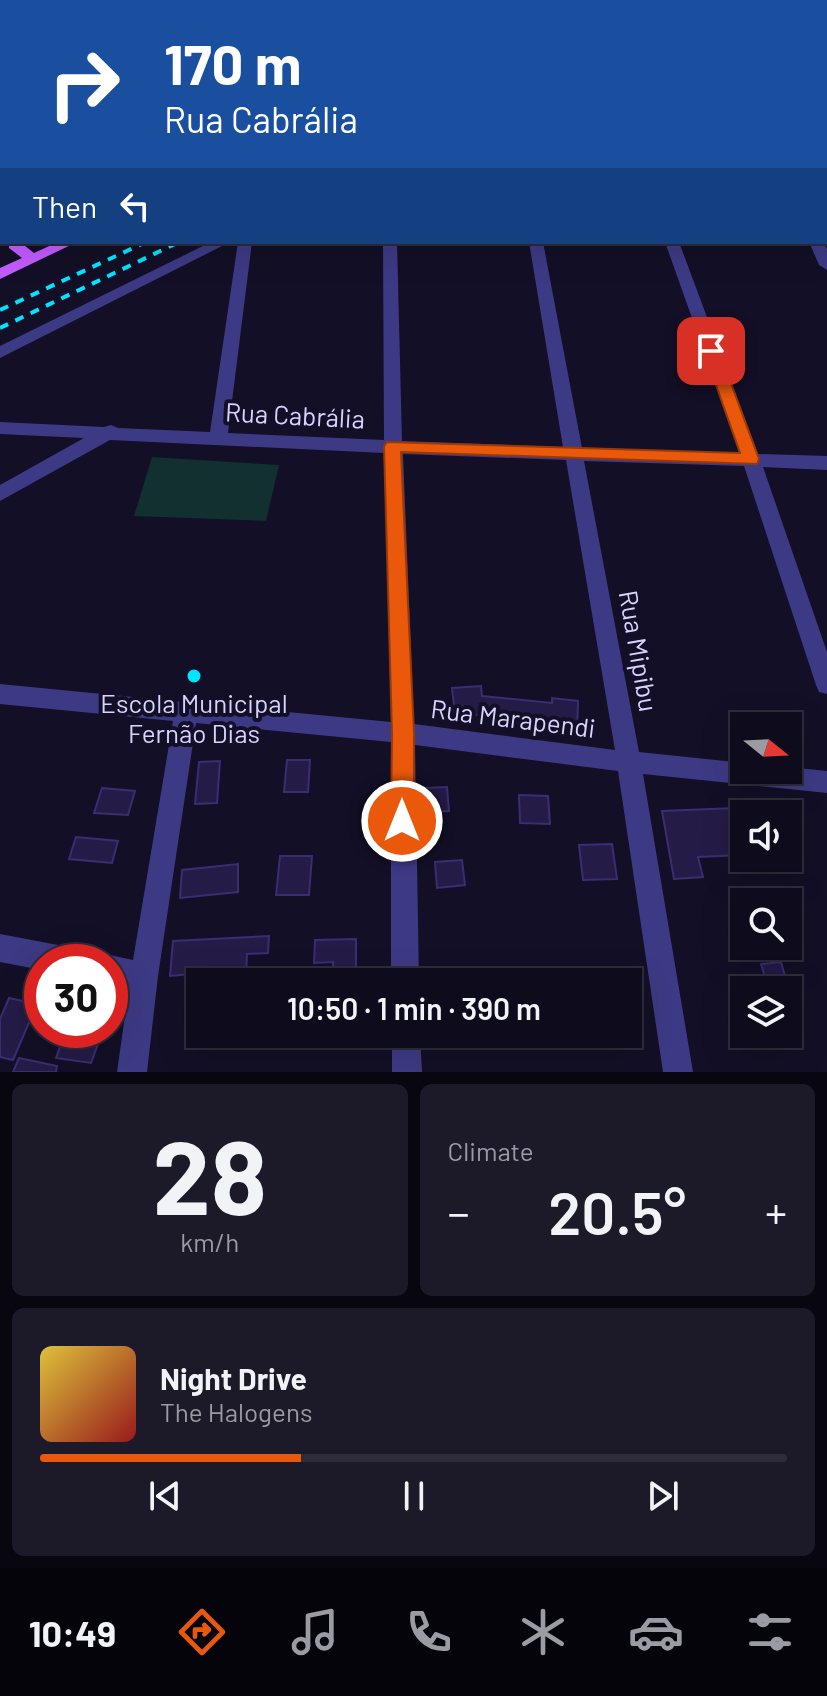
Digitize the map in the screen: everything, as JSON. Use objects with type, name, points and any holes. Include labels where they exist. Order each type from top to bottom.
[{"type":"main road","points":[[12,244],[33,259]]},
{"type":"main road","points":[[0,274],[66,244]]},
{"type":"street","points":[[0,353],[219,244]]},
{"type":"street","points":[[218,438],[245,244]]},
{"type":"street","points":[[390,244],[403,733],[405,968]]},
{"type":"street","name":"Rua Mipibu","points":[[536,244],[629,762],[678,1072]]},
{"type":"street","points":[[673,244],[751,459],[827,685]]},
{"type":"street","points":[[817,244],[827,265]]},
{"type":"street","name":"Rua Cabrália","points":[[0,428],[827,463]]},
{"type":"street","points":[[0,494],[111,431]]},
{"type":"street","name":"Rua Marapendi","points":[[0,694],[403,733],[629,762],[827,782]]},
{"type":"street","points":[[132,1072],[144,976],[186,714]]},
{"type":"street","points":[[0,948],[24,953]]},
{"type":"street","points":[[128,973],[144,976]]},
{"type":"street","points":[[406,1048],[407,1072]]},
{"type":"green space","points":[[152,457],[279,465],[266,521],[134,516]]},
{"type":"building","points":[[481,686],[482,696],[552,703],[552,698],[578,701],[577,736],[550,733],[551,727],[490,720],[491,716],[455,714],[452,688]]},
{"type":"building","points":[[287,760],[310,760],[308,792],[284,792]]},
{"type":"building","points":[[220,761],[217,803],[195,804],[199,762]]},
{"type":"building","points":[[447,787],[449,811],[425,812],[423,788]]},
{"type":"building","points":[[102,788],[135,791],[128,815],[94,813]]},
{"type":"building","points":[[519,795],[548,796],[550,824],[520,823]]},
{"type":"building","points":[[730,808],[730,856],[698,857],[703,877],[674,879],[662,811]]},
{"type":"building","points":[[76,837],[118,841],[112,863],[69,859]]},
{"type":"building","points":[[612,844],[617,879],[583,880],[579,845]]},
{"type":"building","points":[[280,856],[312,856],[309,895],[276,895]]},
{"type":"building","points":[[462,860],[465,885],[437,888],[435,862]]},
{"type":"building","points":[[238,864],[238,892],[180,898],[182,870]]},
{"type":"building","points":[[269,936],[268,953],[247,954],[246,968],[186,968],[186,975],[170,976],[173,941]]},
{"type":"building","points":[[356,939],[356,968],[333,968],[333,962],[314,963],[315,940]]},
{"type":"building","points":[[781,962],[785,976],[765,976],[761,964]]},
{"type":"building","points":[[9,998],[24,1001],[24,1034],[13,1060],[0,1057],[0,1019]]},
{"type":"building","points":[[60,1048],[96,1048],[91,1063],[56,1058]]},
{"type":"building","points":[[19,1058],[57,1066],[56,1072],[13,1072]]},
{"type":"railway","points":[[0,310],[142,244]]},
{"type":"railway","points":[[0,328],[175,244]]},
{"type":"place","name":"Escola Municipal Fernão Dias","points":[[194,676]]},
{"type":"route","points":[[402,821],[403,733],[393,446],[751,459],[711,351]]}]
